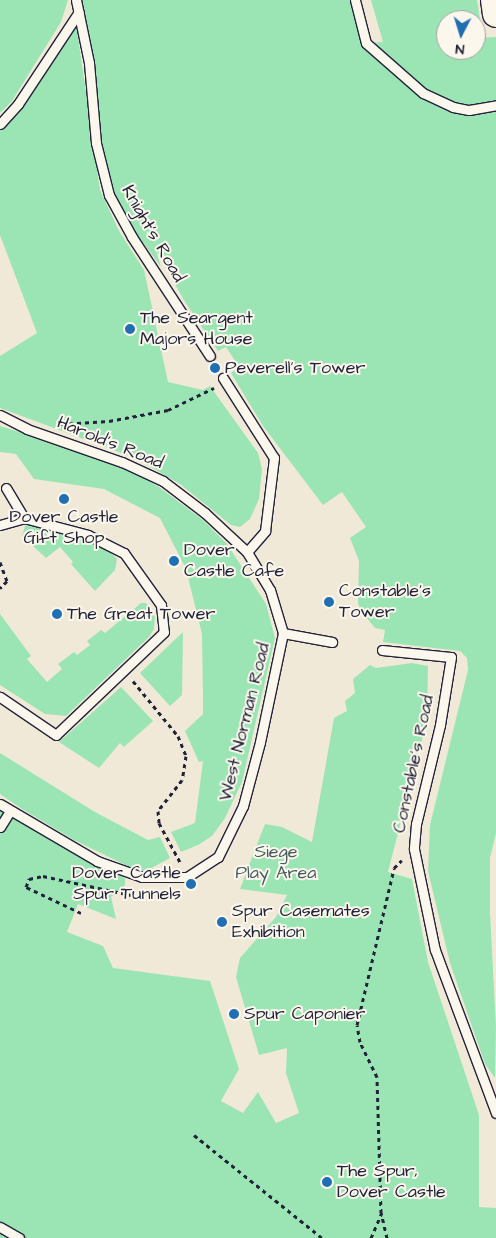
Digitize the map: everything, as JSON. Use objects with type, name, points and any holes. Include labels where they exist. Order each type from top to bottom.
[{"type":"main road","points":[[494,0],[496,14]]},
{"type":"lane","name":"Knight's Road","points":[[76,0],[89,63],[96,143],[109,195],[210,356]]},
{"type":"lane","points":[[355,0],[366,43],[423,93],[453,107],[469,110],[496,104]]},
{"type":"lane","points":[[0,124],[18,104],[79,12]]},
{"type":"lane","points":[[224,380],[274,458],[265,531],[246,552]]},
{"type":"lane","name":"Harold's Road","points":[[0,416],[27,429],[122,462],[163,481],[205,513],[246,552]]},
{"type":"lane","points":[[6,488],[24,518]]},
{"type":"lane","points":[[0,525],[24,518],[88,535],[124,553],[161,605],[164,632],[56,735],[0,696]]},
{"type":"lane","name":"West Norman Road","points":[[187,877],[218,857],[243,806],[260,742],[283,633],[270,590],[246,552]]},
{"type":"lane","points":[[283,633],[332,642]]},
{"type":"lane","name":"Constable's Road","points":[[382,650],[439,654],[451,658],[440,725],[416,824],[414,849],[435,950],[496,1113]]},
{"type":"lane","points":[[0,804],[97,861],[142,877],[187,877]]},
{"type":"lane","points":[[0,827],[10,810]]},
{"type":"lane","points":[[0,1227],[19,1238]]},
{"type":"path","points":[[27,429],[109,421],[168,410],[224,380]]},
{"type":"path","points":[[0,562],[7,581],[0,588]]},
{"type":"path","points":[[124,671],[178,736],[186,756],[182,780],[158,811],[164,830],[187,877]]},
{"type":"path","points":[[387,1238],[382,1214],[377,1078],[360,1042],[357,1025],[394,868],[414,849]]},
{"type":"path","points":[[81,913],[26,887],[30,879],[43,876],[131,894],[152,887],[152,877]]},
{"type":"path","points":[[194,1134],[322,1238]]},
{"type":"path","points":[[371,1238],[382,1214]]},
{"type":"green space","points":[[0,0],[68,0],[61,22],[12,101],[0,113]]},
{"type":"green space","points":[[81,0],[355,0],[367,43],[383,42],[371,0],[477,0],[479,10],[436,10],[436,60],[486,60],[486,38],[496,37],[496,833],[490,858],[490,913],[496,1027],[495,1078],[485,1064],[450,963],[428,871],[430,825],[468,670],[467,658],[460,651],[383,642],[385,630],[375,628],[361,611],[358,603],[359,561],[350,538],[366,527],[342,492],[323,505],[263,426],[231,373],[239,367],[226,347],[218,351],[185,302],[156,250],[161,267],[126,219],[114,196],[100,143],[94,60]]},
{"type":"green space","points":[[76,23],[100,190],[119,231],[144,270],[168,382],[203,390],[210,386],[258,453],[262,469],[259,499],[250,519],[240,527],[231,525],[180,484],[135,458],[0,408],[0,356],[37,333],[0,235],[0,130],[20,109]]},
{"type":"green space","points":[[0,426],[94,455],[127,468],[159,487],[203,520],[227,544],[266,604],[275,638],[242,782],[225,818],[212,836],[198,845],[181,852],[171,832],[195,823],[203,761],[199,762],[185,731],[203,714],[202,634],[186,569],[160,518],[104,489],[34,479],[16,454],[0,452]]},
{"type":"green space","points":[[30,523],[104,546],[117,559],[115,570],[95,591],[71,564],[73,562],[60,547],[46,558],[22,536],[25,526]]},
{"type":"green space","points":[[141,603],[146,603],[155,617],[154,629],[149,637],[66,716],[45,714],[0,685],[0,614],[31,656],[27,659],[47,682],[62,669],[58,664],[74,652],[77,655],[90,645],[87,641],[101,630],[105,633]]},
{"type":"green space","points":[[183,632],[182,695],[170,706],[140,673]]},
{"type":"green space","name":"Siege Play Area","points":[[412,663],[428,666],[427,720],[388,872],[412,879],[428,962],[479,1115],[479,1207],[496,1208],[496,1238],[0,1238],[0,810],[125,878],[125,885],[111,897],[116,919],[78,904],[67,932],[103,946],[113,968],[210,981],[239,1069],[221,1101],[243,1113],[258,1092],[276,1123],[299,1113],[286,1073],[287,1048],[259,1055],[236,977],[240,958],[276,917],[287,895],[240,889],[265,824],[282,827],[312,842],[334,718],[347,711],[345,701],[355,693],[353,679],[370,665],[376,668]]},
{"type":"green space","points":[[121,687],[153,721],[124,747],[120,743],[99,768],[59,742]]},
{"type":"green space","points":[[0,753],[95,812],[148,840],[160,837],[170,858],[142,873],[74,840],[22,809],[0,794]]},
{"type":"place","name":"The Seargent Majors House","points":[[130,329]]},
{"type":"place","name":"Peverell's Tower","points":[[215,368]]},
{"type":"place","name":"Dover Castle Gift Shop","points":[[64,499]]},
{"type":"place","name":"Dover Castle Cafe","points":[[174,561]]},
{"type":"place","name":"Constable's Tower","points":[[329,602]]},
{"type":"place","name":"The Great Tower","points":[[57,614]]},
{"type":"place","name":"Dover Castle Spur Tunnels","points":[[191,884]]},
{"type":"place","name":"Spur Casemates Exhibition","points":[[222,922]]},
{"type":"place","name":"Spur Caponier","points":[[234,1014]]},
{"type":"place","name":"The Spur, Dover Castle","points":[[327,1182]]}]
